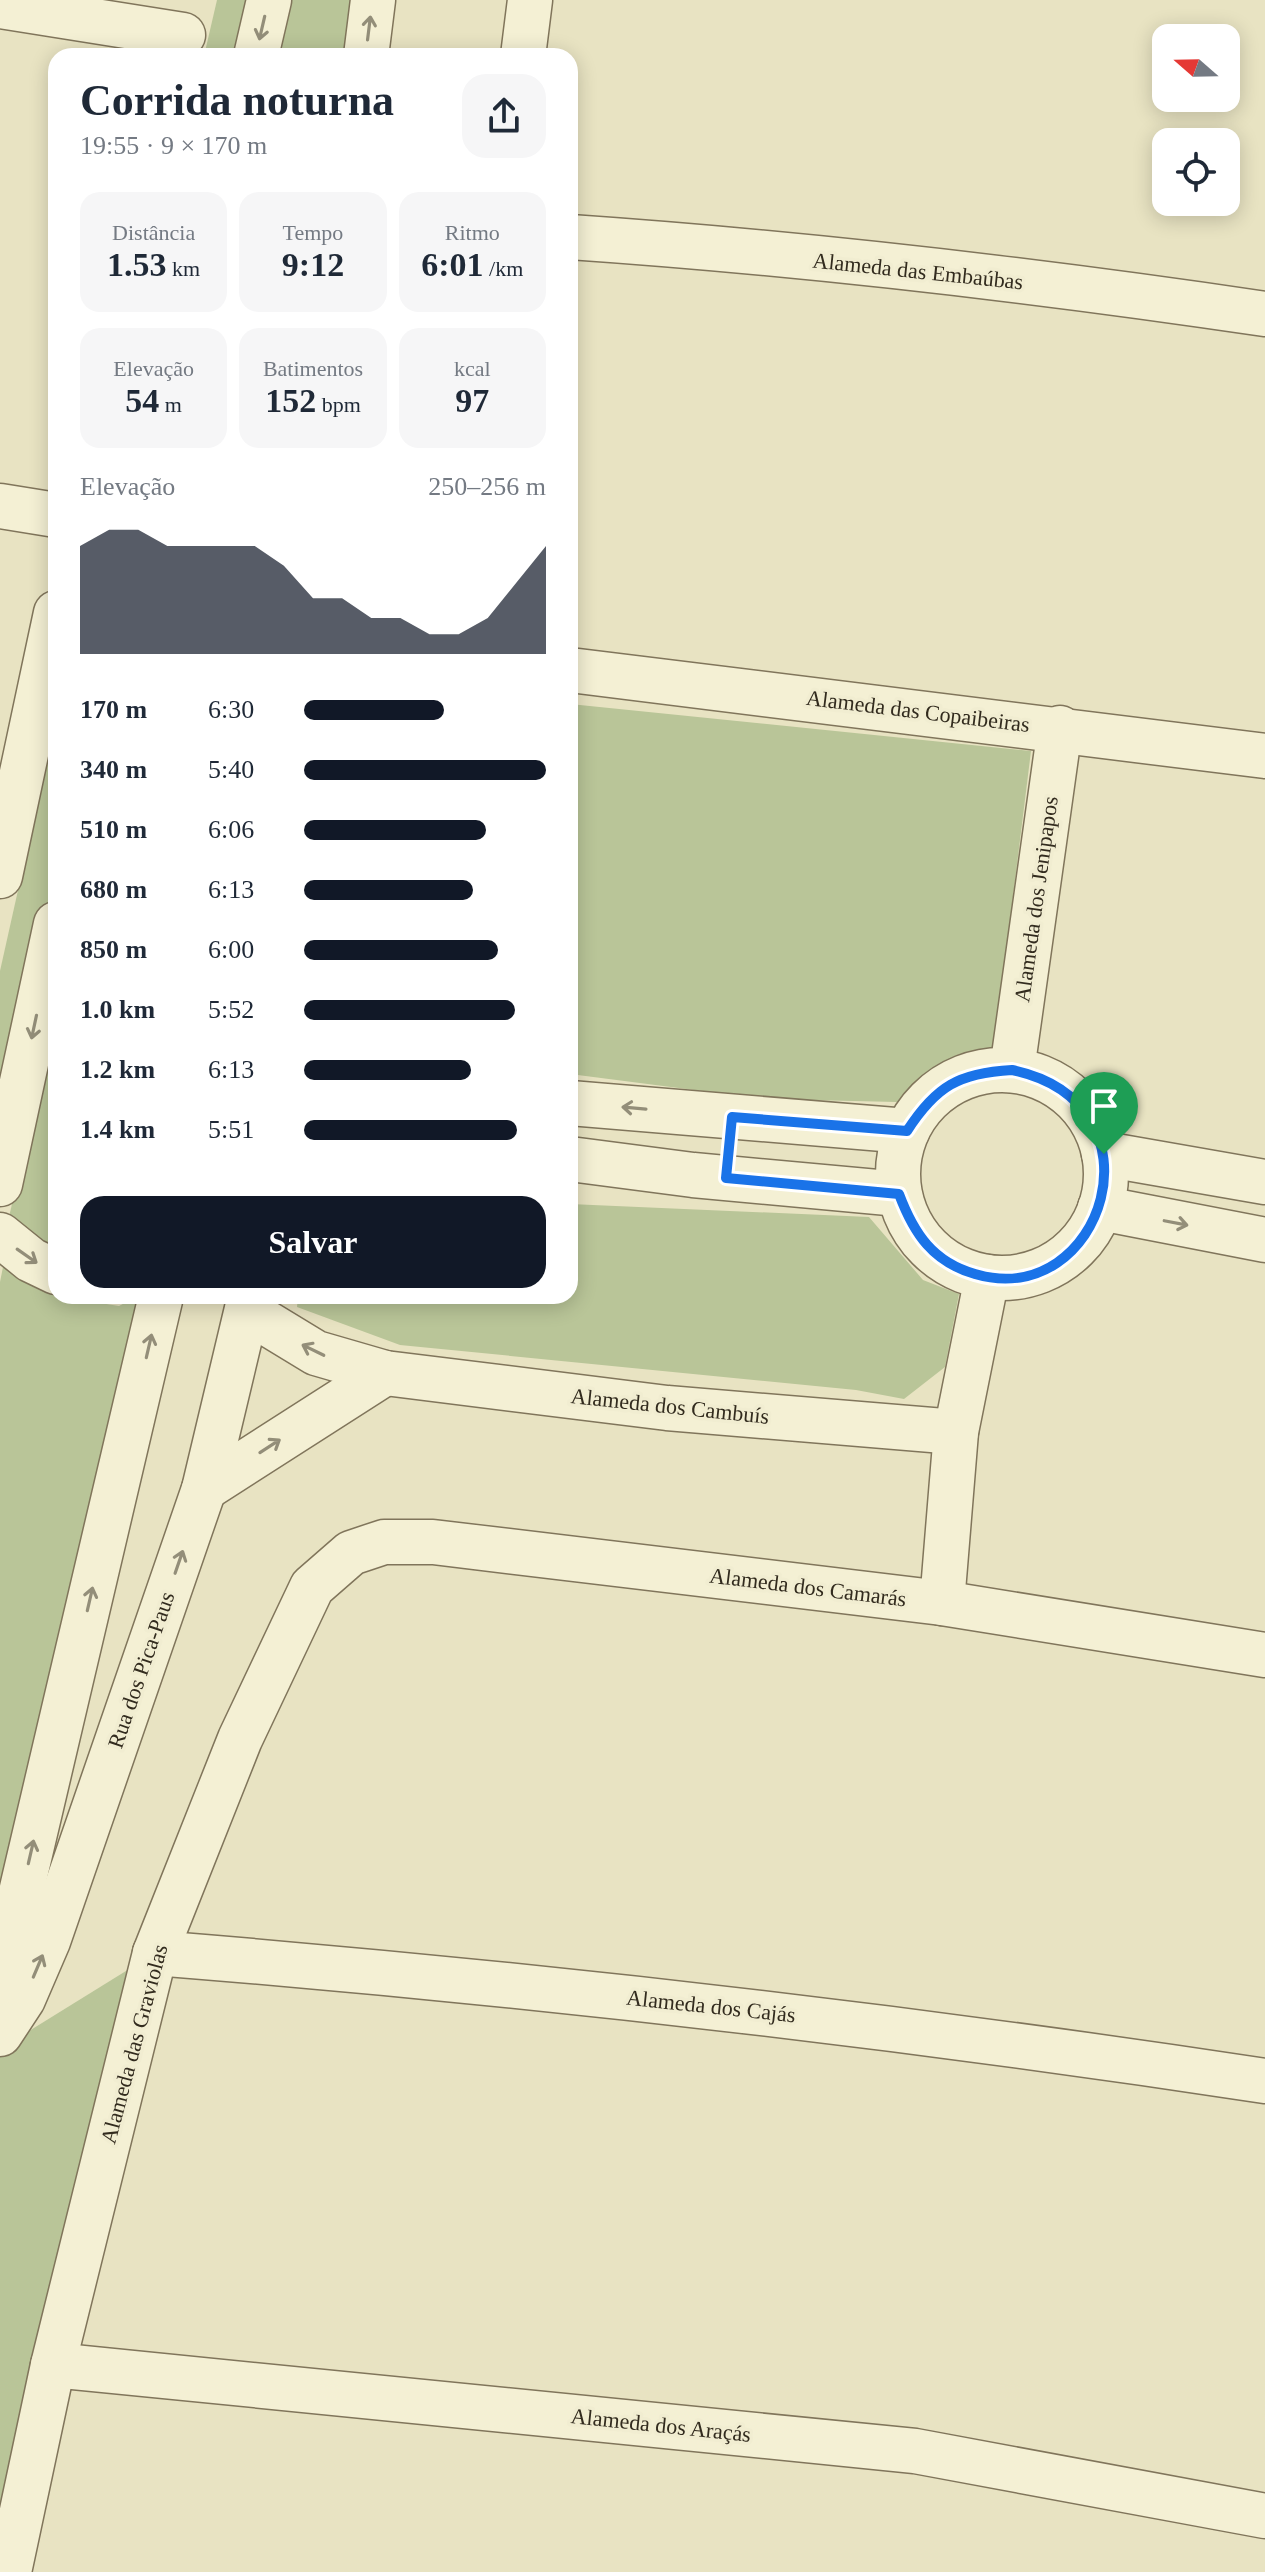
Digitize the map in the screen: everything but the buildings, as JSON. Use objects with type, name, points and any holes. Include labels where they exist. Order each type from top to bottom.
[{"type":"street","points":[[258,48],[269,0]]},
{"type":"street","points":[[367,48],[373,0]]},
{"type":"street","points":[[524,48],[530,0]]},
{"type":"street","points":[[0,6],[185,30]]},
{"type":"street","name":"Alameda das Embaúbas","points":[[578,238],[1130,294],[1265,314]]},
{"type":"street","points":[[0,506],[48,514]]},
{"type":"street","points":[[0,876],[48,651]]},
{"type":"street","name":"Alameda das Copaibeiras","points":[[578,671],[1060,728],[1265,756]]},
{"type":"street","name":"Alameda dos Jenipapos","points":[[1012,1070],[1060,728]]},
{"type":"street","points":[[0,1184],[48,961]]},
{"type":"street","points":[[1012,1070],[1038,1075],[1061,1088],[1081,1106],[1096,1128],[1104,1154],[1105,1181],[1100,1208],[1087,1234],[1067,1255],[1043,1270],[1015,1278],[987,1277],[956,1268],[930,1250],[910,1224],[899,1194],[898,1162],[907,1131],[925,1104],[950,1083],[979,1072],[1012,1070]]},
{"type":"street","points":[[578,1104],[907,1131]]},
{"type":"street","points":[[726,1178],[732,1117]]},
{"type":"street","points":[[1104,1154],[1265,1182]]},
{"type":"street","points":[[578,1160],[899,1194]]},
{"type":"street","points":[[1100,1208],[1265,1240]]},
{"type":"street","points":[[0,1235],[31,1260],[48,1268]]},
{"type":"street","points":[[942,1603],[956,1432],[987,1277]]},
{"type":"street","points":[[0,1982],[159,1304]]},
{"type":"street","name":"Rua dos Pica-Paus","points":[[0,2034],[23,1999],[48,1941],[204,1489],[248,1304]]},
{"type":"street","name":"Alameda dos Cambuís","points":[[249,1304],[316,1353],[385,1373],[667,1408],[956,1432]]},
{"type":"street","points":[[204,1489],[385,1373]]},
{"type":"street","name":"Alameda dos Camarás","points":[[351,1553],[384,1542],[433,1542],[942,1603],[1265,1655]]},
{"type":"street","name":"Alameda das Graviolas","points":[[9,2572],[53,2365],[155,1953],[240,1739],[312,1587],[351,1553]]},
{"type":"street","name":"Alameda dos Cajás","points":[[155,1953],[699,2004],[981,2038],[1265,2081]]},
{"type":"street","name":"Alameda dos Araçás","points":[[53,2365],[915,2451],[1265,2516]]},
{"type":"green space","points":[[217,0],[256,0],[246,48],[206,48]]},
{"type":"green space","points":[[287,0],[368,0],[360,48],[277,48]]},
{"type":"green space","points":[[578,705],[1031,751],[994,1050],[953,1064],[897,1102],[764,1099],[578,1075]]},
{"type":"green space","points":[[48,756],[48,931],[0,1146],[0,971]]},
{"type":"green space","points":[[48,1048],[48,1246],[33,1239],[9,1217]]},
{"type":"green space","points":[[578,1204],[869,1217],[923,1280],[959,1294],[945,1367],[904,1399],[856,1390],[400,1345],[297,1307],[297,1304],[578,1304]]},
{"type":"green space","points":[[4,1262],[48,1287],[48,1304],[136,1304],[0,1897],[0,1282]]},
{"type":"green space","points":[[155,1953],[0,2572],[0,2049]]},
{"type":"route","points":[[1012,1070],[1038,1075],[1061,1088],[1081,1106],[1096,1128],[1104,1154],[1105,1181],[1100,1208],[1087,1234],[1067,1255],[1043,1270],[1015,1278],[987,1277],[956,1268],[930,1250],[910,1224],[899,1194],[726,1178],[732,1117],[907,1131],[925,1104],[950,1083],[979,1072],[1012,1070]]}]
